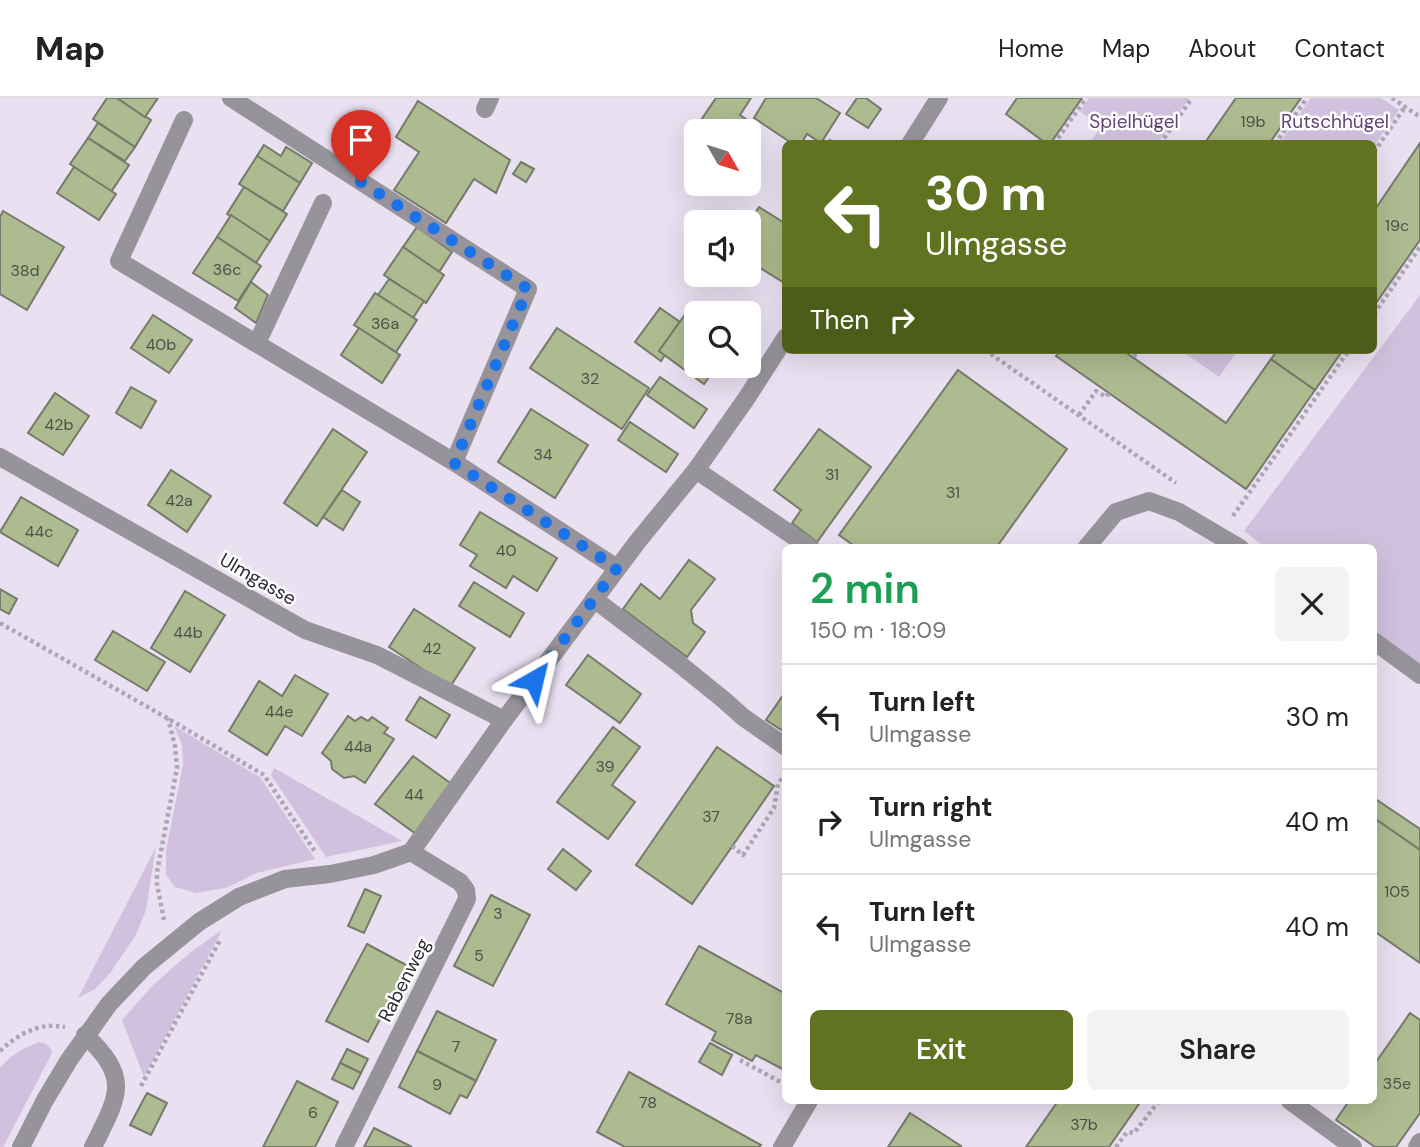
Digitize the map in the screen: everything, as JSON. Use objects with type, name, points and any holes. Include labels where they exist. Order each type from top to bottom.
[{"type":"street","points":[[231,98],[528,289],[454,463]]},
{"type":"street","points":[[913,140],[939,98]]},
{"type":"street","points":[[184,120],[119,261],[454,463],[617,568]]},
{"type":"street","points":[[257,343],[323,203]]},
{"type":"street","points":[[21,1147],[45,1100],[85,1035],[108,1004],[169,945],[199,922],[239,897],[285,879],[374,865],[411,852],[504,720],[617,568],[696,470],[782,343]]},
{"type":"street","name":"Ulmgasse","points":[[0,457],[305,630],[377,655],[504,720]]},
{"type":"street","points":[[696,470],[805,544]]},
{"type":"street","points":[[1089,544],[1116,512],[1149,501],[1179,513],[1233,544]]},
{"type":"street","points":[[594,600],[677,662],[743,717],[782,744]]},
{"type":"street","points":[[1377,643],[1420,675]]},
{"type":"street","name":"Rabenweg","points":[[344,1147],[467,899],[466,890],[460,882],[411,852]]},
{"type":"street","points":[[85,1035],[99,1048],[117,1079],[116,1100],[93,1147]]},
{"type":"street","points":[[782,1147],[807,1104]]},
{"type":"street","points":[[1294,1104],[1353,1147]]},
{"type":"street","points":[[1417,1147],[1420,1142]]},
{"type":"path","points":[[1057,140],[1086,98]]},
{"type":"path","points":[[1163,140],[1192,98]]},
{"type":"path","points":[[1278,140],[1307,98]]},
{"type":"path","points":[[1392,98],[1420,117]]},
{"type":"path","points":[[1377,148],[1405,107]]},
{"type":"path","points":[[1377,310],[1420,247]]},
{"type":"path","points":[[995,354],[1186,491]]},
{"type":"path","points":[[1133,358],[1134,354]]},
{"type":"path","points":[[1230,521],[1346,354]]},
{"type":"path","points":[[1079,415],[1096,391],[1106,397],[1109,393]]},
{"type":"path","points":[[0,623],[264,775],[330,874]]},
{"type":"path","points":[[167,718],[175,746],[177,768],[157,884],[169,945]]},
{"type":"path","points":[[732,846],[743,855],[774,808],[778,784],[782,778]]},
{"type":"path","points":[[116,1100],[141,1086],[226,928],[239,897]]},
{"type":"path","points":[[0,1051],[37,1027],[59,1026],[85,1035]]},
{"type":"path","points":[[740,1060],[782,1083]]},
{"type":"path","points":[[1116,1147],[1127,1132],[1133,1133],[1157,1104]]},
{"type":"green space","name":"Spielhügel","points":[[1089,98],[1189,98],[1160,140],[1092,140],[1101,127],[1080,111]]},
{"type":"green space","name":"Rutschhügel","points":[[1311,98],[1381,98],[1399,110],[1377,142],[1282,140]]},
{"type":"green space","points":[[1420,295],[1420,665],[1377,631],[1377,544],[1261,544],[1244,531]]},
{"type":"green space","points":[[1186,354],[1235,354],[1219,377]]},
{"type":"green space","points":[[174,726],[260,777],[315,859],[257,873],[226,888],[196,893],[175,887],[166,875],[166,850],[183,765],[182,745]]},
{"type":"green space","points":[[274,768],[402,841],[326,857],[271,775]]},
{"type":"green space","points":[[156,847],[146,910],[136,935],[110,973],[95,989],[78,998]]},
{"type":"green space","points":[[222,930],[144,1077],[122,1020],[153,985],[191,952]]},
{"type":"green space","points":[[39,1042],[48,1046],[52,1051],[51,1055],[3,1147],[0,1147],[0,1068],[13,1055]]},
{"type":"building","points":[[107,98],[117,98],[151,120],[135,147],[93,119]]},
{"type":"building","points":[[117,98],[158,98],[145,117]]},
{"type":"building","points":[[716,98],[751,98],[740,115],[746,119],[702,119]]},
{"type":"building","points":[[766,98],[816,98],[840,113],[823,140],[816,140],[807,134],[803,140],[787,140],[761,123],[761,119],[756,119]]},
{"type":"building","points":[[857,98],[866,98],[881,109],[868,128],[846,114]]},
{"type":"building","points":[[1017,98],[1082,98],[1053,140],[1042,140],[1006,114]]},
{"type":"building","points":[[1236,98],[1301,98],[1272,140],[1207,140]]},
{"type":"building","points":[[418,101],[510,160],[496,193],[474,179],[446,223],[394,190],[419,152],[396,137]]},
{"type":"building","points":[[98,123],[135,147],[125,161],[88,138]]},
{"type":"building","points":[[88,138],[129,165],[111,192],[70,164]]},
{"type":"building","points":[[1420,143],[1420,240],[1377,302],[1377,207]]},
{"type":"building","points":[[264,145],[281,156],[286,147],[312,163],[300,183],[257,156]]},
{"type":"building","points":[[257,156],[300,183],[283,211],[239,184]]},
{"type":"building","points":[[521,162],[534,169],[526,182],[513,174]]},
{"type":"building","points":[[74,167],[116,194],[99,220],[57,193]]},
{"type":"building","points":[[244,187],[287,214],[270,241],[227,214]]},
{"type":"building","points":[[759,207],[782,221],[782,282],[761,268]]},
{"type":"building","points":[[3,211],[64,247],[27,310],[0,294],[0,217]]},
{"type":"building","points":[[231,215],[270,241],[256,263],[217,237]]},
{"type":"building","points":[[417,227],[452,252],[439,272],[403,247]]},
{"type":"building","points":[[217,237],[261,266],[238,301],[193,273]]},
{"type":"building","points":[[403,247],[444,275],[426,303],[384,275]]},
{"type":"building","points":[[389,279],[424,301],[413,318],[378,295]]},
{"type":"building","points":[[251,282],[268,295],[256,323],[235,308]]},
{"type":"building","points":[[375,293],[417,320],[396,352],[354,325]]},
{"type":"building","points":[[660,308],[680,322],[659,351],[665,355],[661,361],[635,342]]},
{"type":"building","points":[[153,315],[192,340],[169,373],[131,348]]},
{"type":"building","points":[[684,316],[684,369],[659,351]]},
{"type":"building","points":[[359,328],[400,355],[382,383],[341,355]]},
{"type":"building","points":[[557,328],[649,388],[622,429],[530,368]]},
{"type":"building","points":[[1128,354],[1226,423],[1271,359],[1315,390],[1246,489],[1056,356]]},
{"type":"building","points":[[1275,354],[1340,354],[1315,390],[1271,359]]},
{"type":"building","points":[[958,370],[1067,449],[999,544],[851,544],[839,535]]},
{"type":"building","points":[[660,377],[707,409],[694,428],[647,395]]},
{"type":"building","points":[[696,378],[708,378],[704,384]]},
{"type":"building","points":[[131,387],[156,401],[141,428],[116,413]]},
{"type":"building","points":[[55,393],[89,416],[63,455],[28,433]]},
{"type":"building","points":[[531,409],[588,445],[555,498],[498,462]]},
{"type":"building","points":[[630,422],[678,454],[666,472],[618,440]]},
{"type":"building","points":[[333,429],[367,452],[317,526],[284,503]]},
{"type":"building","points":[[819,429],[871,467],[817,542],[792,523],[801,510],[774,490]]},
{"type":"building","points":[[171,470],[211,496],[187,532],[148,505]]},
{"type":"building","points":[[342,490],[360,502],[343,530],[323,517]]},
{"type":"building","points":[[21,497],[78,530],[58,566],[0,532]]},
{"type":"building","points":[[480,512],[557,558],[537,591],[513,576],[506,588],[470,566],[477,555],[460,545]]},
{"type":"building","points":[[689,560],[715,579],[691,610],[693,623],[705,632],[687,657],[623,609],[641,584],[660,599]]},
{"type":"building","points":[[474,582],[524,613],[510,637],[459,606]]},
{"type":"building","points":[[0,589],[17,599],[9,614],[0,609]]},
{"type":"building","points":[[185,591],[225,615],[190,672],[151,648]]},
{"type":"building","points":[[414,609],[475,648],[450,687],[389,647]]},
{"type":"building","points":[[113,631],[165,662],[147,691],[95,660]]},
{"type":"building","points":[[588,655],[641,694],[620,723],[566,685]]},
{"type":"building","points":[[295,675],[328,694],[302,736],[285,726],[267,755],[229,731],[259,681],[282,696]]},
{"type":"building","points":[[420,697],[450,715],[436,738],[406,720]]},
{"type":"building","points":[[782,697],[782,730],[766,720]]},
{"type":"building","points":[[348,716],[355,721],[361,717],[368,721],[372,717],[388,728],[384,733],[394,739],[365,783],[354,776],[344,778],[332,769],[331,761],[322,753]]},
{"type":"building","points":[[613,727],[640,747],[612,785],[635,802],[608,839],[557,802]]},
{"type":"building","points":[[717,747],[774,786],[692,904],[636,865]]},
{"type":"building","points":[[413,756],[453,785],[416,834],[375,804]]},
{"type":"building","points":[[1377,800],[1420,829],[1420,850],[1377,820]]},
{"type":"building","points":[[1377,820],[1420,850],[1420,963],[1377,933]]},
{"type":"building","points":[[563,849],[591,871],[576,890],[548,869]]},
{"type":"building","points":[[365,889],[381,896],[364,933],[348,926]]},
{"type":"building","points":[[491,895],[530,915],[493,986],[454,966]]},
{"type":"building","points":[[367,944],[408,966],[368,1042],[326,1021]]},
{"type":"building","points":[[699,946],[782,992],[782,1069],[756,1055],[752,1061],[712,1040],[716,1032],[666,1004]]},
{"type":"building","points":[[437,1011],[496,1040],[476,1081],[417,1051]]},
{"type":"building","points":[[1410,1013],[1420,1020],[1420,1113],[1396,1147],[1375,1147],[1336,1120],[1347,1104],[1377,1104],[1377,1061]]},
{"type":"building","points":[[710,1043],[732,1055],[722,1075],[699,1062]]},
{"type":"building","points":[[347,1049],[368,1059],[361,1073],[340,1063]]},
{"type":"building","points":[[417,1051],[476,1081],[467,1098],[460,1095],[450,1114],[399,1087]]},
{"type":"building","points":[[340,1063],[361,1073],[353,1089],[332,1079]]},
{"type":"building","points":[[629,1072],[761,1145],[625,1147],[597,1132]]},
{"type":"building","points":[[297,1081],[338,1102],[315,1147],[263,1147]]},
{"type":"building","points":[[147,1093],[167,1103],[151,1135],[130,1125]]},
{"type":"building","points":[[1056,1104],[1139,1104],[1109,1147],[1026,1147]]},
{"type":"building","points":[[910,1113],[961,1146],[888,1147]]},
{"type":"building","points":[[374,1128],[412,1147],[364,1147]]},
{"type":"route","points":[[361,182],[528,289],[454,463],[617,568],[534,680]]}]
